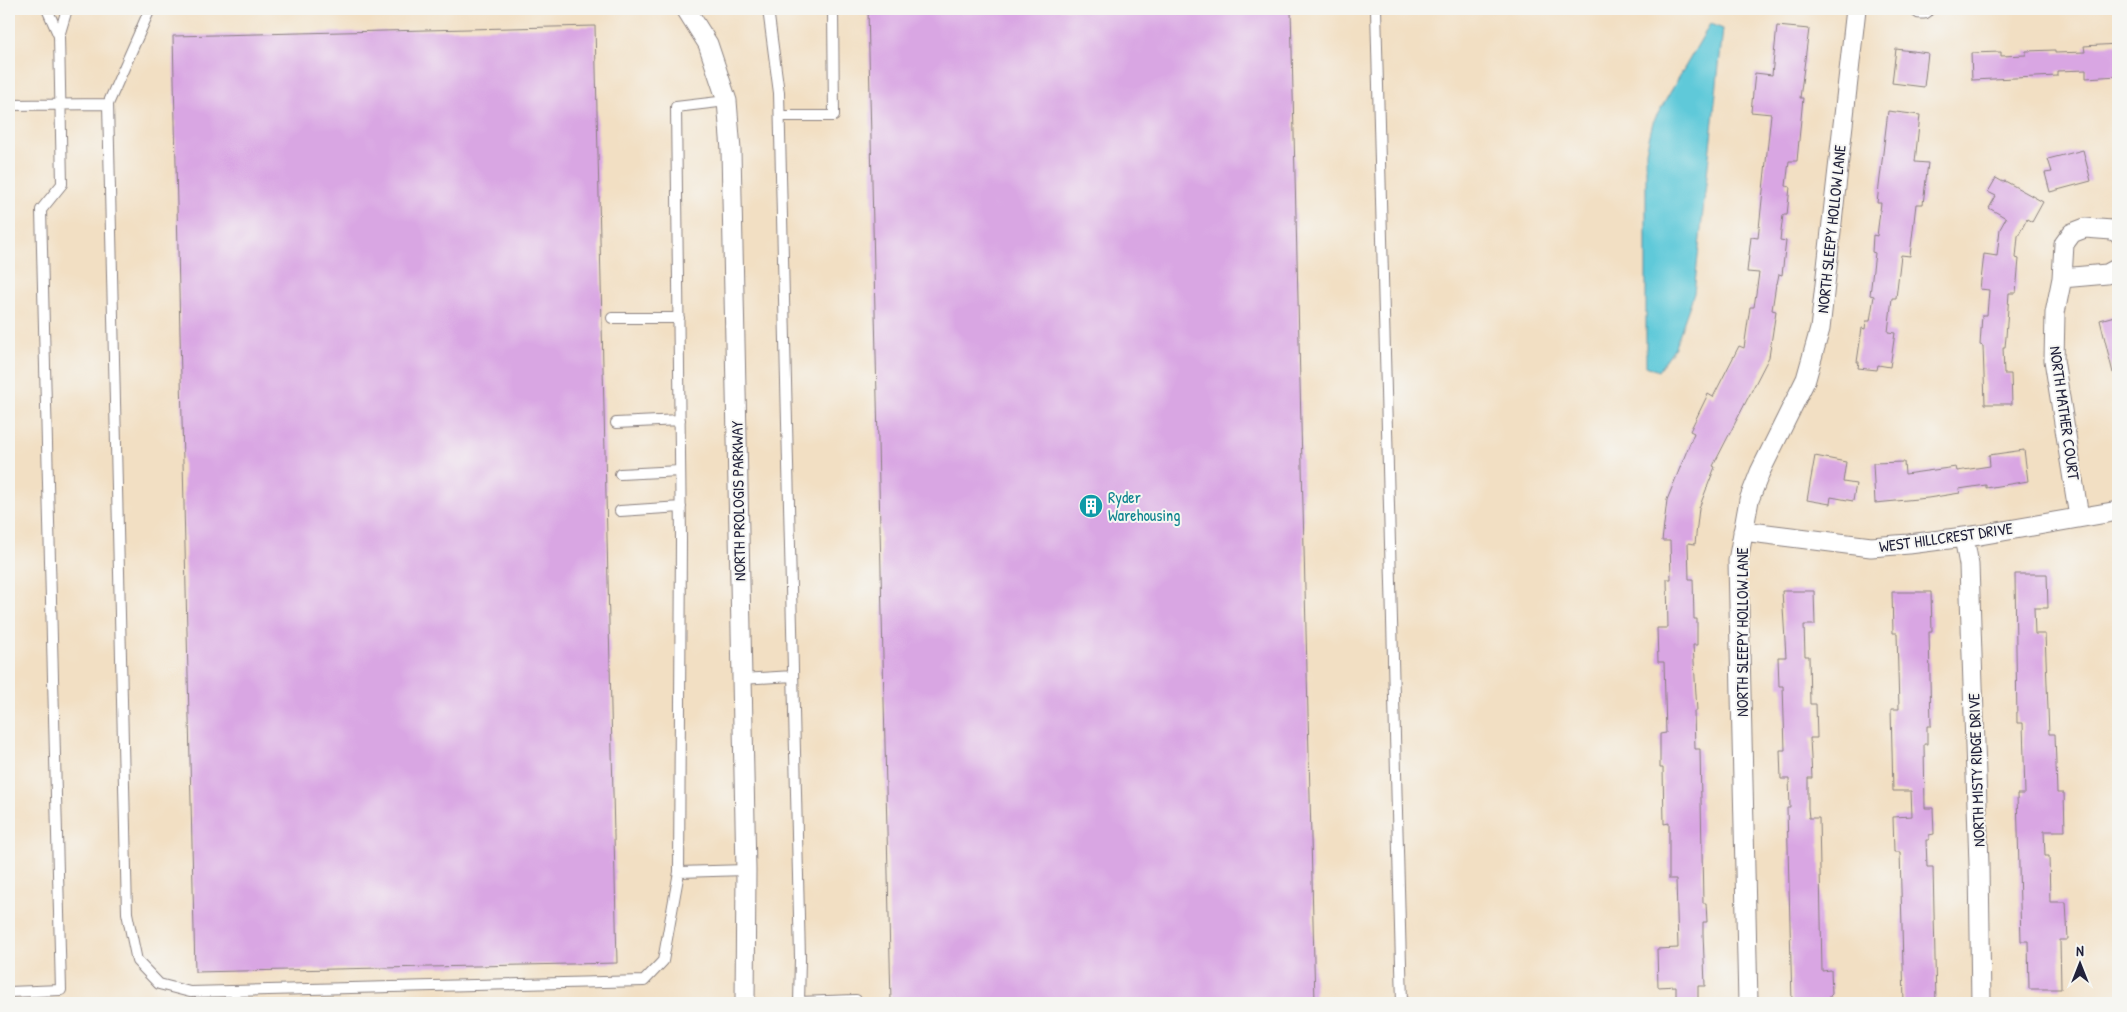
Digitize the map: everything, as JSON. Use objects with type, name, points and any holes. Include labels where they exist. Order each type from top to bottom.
[{"type":"street","name":"NORTH PROLOGIS PARKWAY","points":[[686,9],[708,44],[727,101],[731,150],[746,870],[745,1003]]},
{"type":"street","name":"NORTH SLEEPY HOLLOW LANE","points":[[1748,1003],[1738,561],[1749,500],[1760,472],[1806,379],[1820,328],[1856,9]]},
{"type":"street","name":"NORTH MATHER COURT","points":[[2079,517],[2054,360],[2055,313],[2062,278],[2064,244],[2072,233],[2085,228],[2112,230],[2118,233]]},
{"type":"street","points":[[2062,278],[2108,274],[2118,268]]},
{"type":"street","name":"WEST HILLCREST DRIVE","points":[[1743,532],[1870,547],[1964,537],[2118,511]]},
{"type":"street","name":"NORTH MISTY RIDGE DRIVE","points":[[1964,537],[1969,565],[1979,865],[1981,1003]]},
{"type":"lane","points":[[46,9],[59,36]]},
{"type":"lane","points":[[9,992],[61,990],[41,210],[62,184],[59,36],[67,9]]},
{"type":"lane","points":[[150,9],[108,104],[127,913],[138,961],[159,984],[190,992],[644,981],[663,961],[679,872],[681,507],[676,107],[727,101]]},
{"type":"lane","points":[[768,9],[779,93],[780,116],[800,948],[799,1003],[856,1000],[856,1003]]},
{"type":"lane","points":[[780,116],[834,116],[833,9]]},
{"type":"lane","points":[[1376,9],[1402,1003]]},
{"type":"lane","points":[[9,105],[108,104]]},
{"type":"lane","points":[[612,318],[679,318]]},
{"type":"lane","points":[[616,423],[680,420]]},
{"type":"lane","points":[[620,474],[680,471]]},
{"type":"lane","points":[[620,511],[681,507]]},
{"type":"lane","points":[[742,680],[793,676]]},
{"type":"lane","points":[[679,872],[746,870]]},
{"type":"water","points":[[1710,24],[1723,29],[1694,293],[1675,347],[1658,371],[1646,366],[1646,151],[1653,122]]},
{"type":"building","name":"Ryder Warehousing","points":[[868,9],[1291,9],[1315,1003],[891,1003]]},
{"type":"building","points":[[595,26],[617,963],[195,972],[173,36]]},
{"type":"building","points":[[1777,26],[1809,29],[1800,98],[1803,98],[1797,161],[1789,161],[1786,186],[1790,187],[1787,215],[1783,215],[1780,240],[1786,241],[1782,275],[1779,274],[1776,284],[1772,310],[1776,311],[1769,357],[1713,466],[1715,467],[1699,508],[1695,544],[1688,543],[1689,579],[1693,579],[1694,619],[1697,619],[1697,645],[1693,645],[1697,711],[1694,711],[1695,749],[1700,749],[1703,903],[1706,903],[1707,922],[1703,922],[1705,986],[1698,986],[1698,1003],[1676,1003],[1676,986],[1658,987],[1657,949],[1678,948],[1676,879],[1669,879],[1669,823],[1664,824],[1663,768],[1660,768],[1660,734],[1666,733],[1664,662],[1658,662],[1657,628],[1668,628],[1667,579],[1671,579],[1670,541],[1662,541],[1667,500],[1694,433],[1690,431],[1708,394],[1713,397],[1739,346],[1744,348],[1750,307],[1754,307],[1759,273],[1747,272],[1751,237],[1758,238],[1771,114],[1751,112],[1755,73],[1772,75]]},
{"type":"building","points":[[2118,44],[2118,76],[2086,78],[2086,70],[2057,71],[2057,76],[1972,80],[1971,53],[2001,52],[2001,56],[2026,55],[2026,51],[2055,50],[2055,53],[2085,52],[2084,46]]},
{"type":"building","points":[[1896,49],[1928,53],[1924,87],[1892,83]]},
{"type":"building","points":[[1888,111],[1920,115],[1915,162],[1928,163],[1923,204],[1916,204],[1910,256],[1901,255],[1896,298],[1892,298],[1888,332],[1895,333],[1890,367],[1878,365],[1877,370],[1858,368],[1859,362],[1857,362],[1862,328],[1865,329],[1866,321],[1870,321],[1874,296],[1870,295],[1875,253],[1872,252],[1873,235],[1877,236],[1881,203],[1877,203]]},
{"type":"building","points":[[2083,150],[2091,181],[2050,192],[2045,173],[2052,172],[2048,159]]},
{"type":"building","points":[[1996,178],[2043,202],[2032,222],[2027,219],[2018,236],[2016,258],[2019,259],[2016,293],[2009,293],[2005,347],[2003,347],[2004,374],[2011,374],[2012,404],[1985,404],[1983,346],[1980,345],[1982,315],[1987,315],[1989,290],[1980,289],[1984,254],[1997,256],[2000,229],[2006,218],[1989,208],[1996,196],[1988,192]]},
{"type":"building","points":[[2118,315],[2118,373],[2113,373],[2100,320]]},
{"type":"building","points":[[2024,450],[2028,481],[1986,488],[1986,485],[1959,489],[1960,493],[1928,498],[1875,503],[1873,463],[1904,462],[1905,474],[1956,467],[1957,471],[1990,466],[1989,455]]},
{"type":"building","points":[[1815,456],[1846,462],[1843,482],[1856,484],[1853,501],[1831,497],[1830,504],[1807,500]]},
{"type":"building","points":[[2015,574],[2047,574],[2048,608],[2034,608],[2035,634],[2045,634],[2049,734],[2055,734],[2057,793],[2064,793],[2065,831],[2044,831],[2045,856],[2049,856],[2050,902],[2066,902],[2068,940],[2060,940],[2061,989],[2029,989],[2028,941],[2021,941],[2017,794],[2025,794],[2023,723],[2017,723]]},
{"type":"building","points":[[1782,591],[1814,591],[1815,625],[1804,625],[1805,656],[1809,656],[1810,704],[1816,704],[1817,738],[1810,738],[1812,778],[1808,778],[1808,808],[1809,818],[1819,818],[1822,971],[1831,970],[1832,994],[1830,996],[1830,1003],[1792,1003],[1787,808],[1790,808],[1789,779],[1781,779],[1780,750],[1785,750],[1783,686],[1779,686],[1778,657],[1786,657]]},
{"type":"building","points":[[1892,592],[1931,592],[1932,632],[1929,632],[1931,726],[1927,726],[1927,744],[1924,744],[1925,808],[1933,808],[1934,834],[1929,835],[1929,840],[1926,840],[1927,867],[1933,867],[1936,1003],[1904,1003],[1900,852],[1894,852],[1893,817],[1912,816],[1911,791],[1893,791],[1891,709],[1899,709],[1897,633],[1893,633]]},
{"type":"place","name":"Ryder Warehousing","points":[[1091,506]]}]
